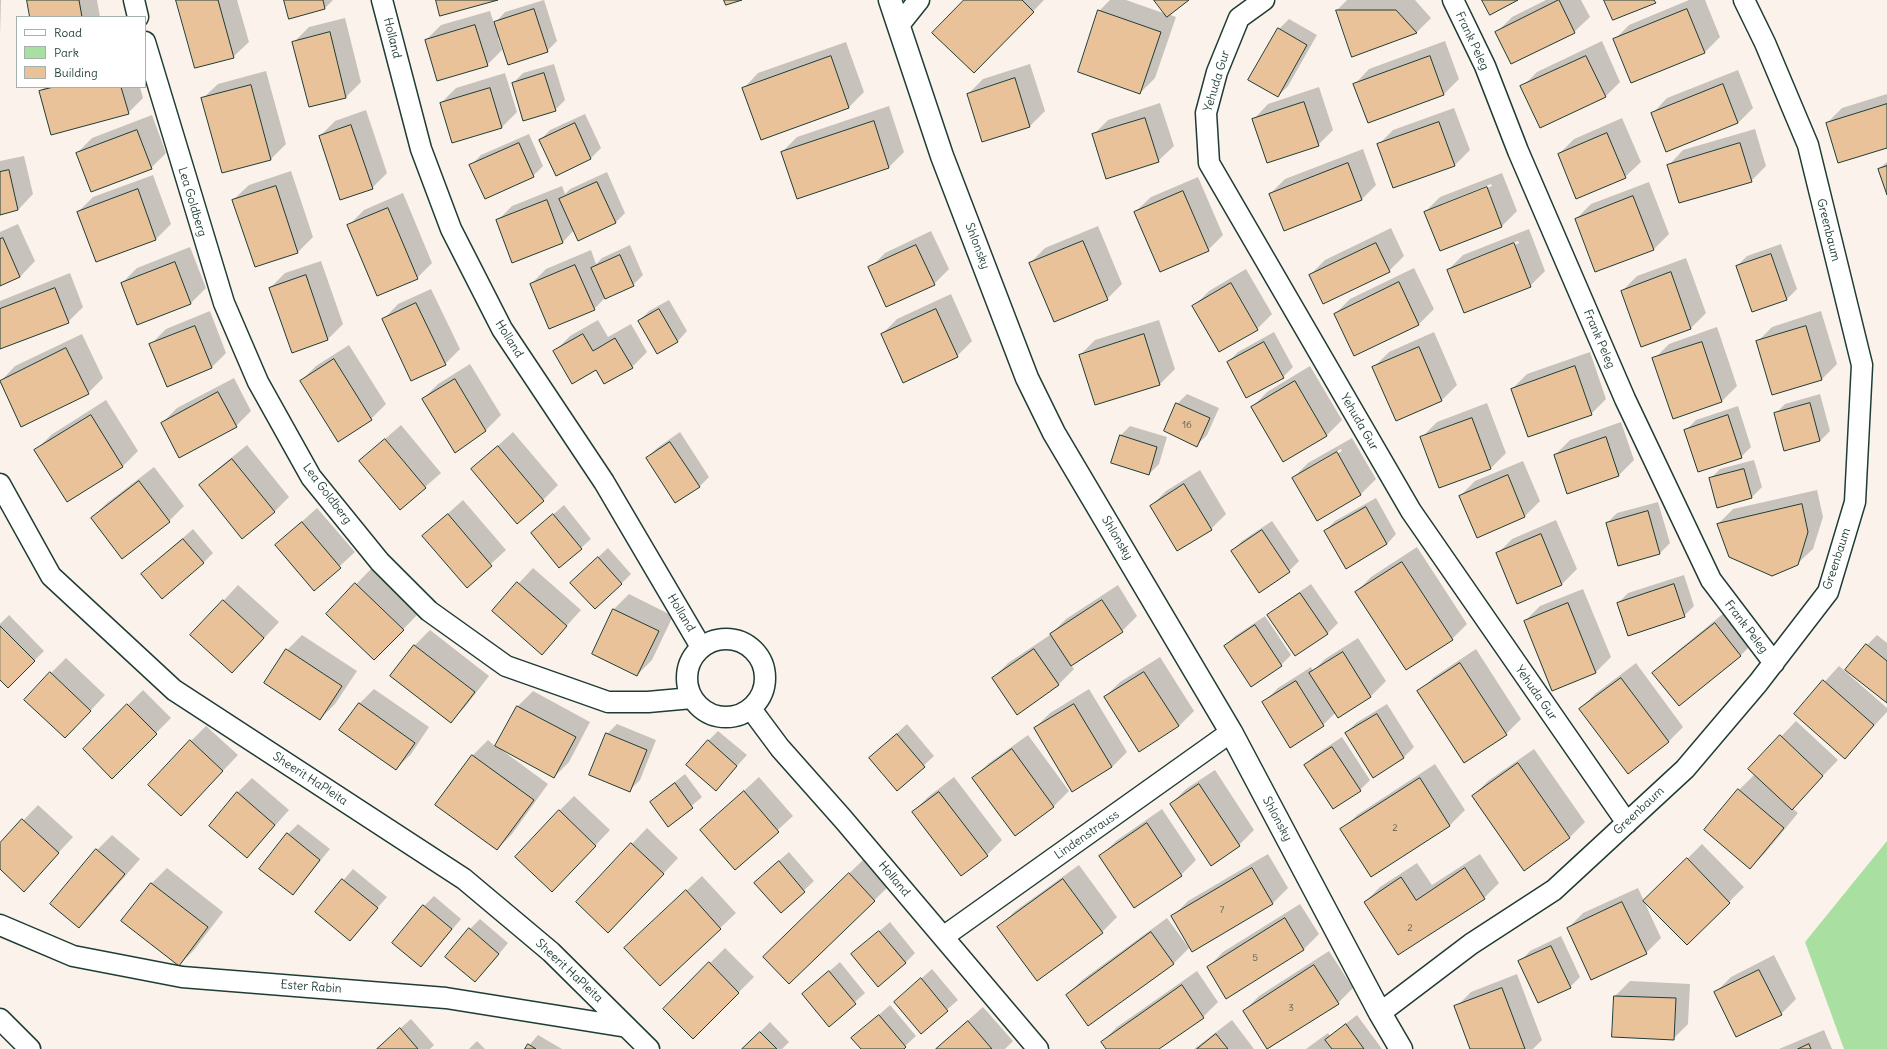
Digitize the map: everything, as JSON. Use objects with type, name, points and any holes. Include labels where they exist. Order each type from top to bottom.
[{"type":"street","points":[[134,0],[138,16]]},
{"type":"street","name":"Holland","points":[[382,0],[421,148],[455,236],[502,329],[604,482],[701,646]]},
{"type":"street","name":"Shlonsky","points":[[890,0],[942,156],[1027,378],[1054,433],[1230,732],[1380,1013],[1401,1049]]},
{"type":"street","points":[[899,25],[919,0]]},
{"type":"street","name":"Yehuda Gur","points":[[1264,0],[1239,18],[1217,72],[1206,113],[1209,163],[1411,511],[1627,823]]},
{"type":"street","name":"Frank Peleg","points":[[1453,0],[1484,66],[1518,151],[1625,399],[1711,580],[1774,663]]},
{"type":"street","name":"Greenbaum","points":[[1380,1013],[1471,944],[1554,890],[1685,769],[1774,663],[1828,592],[1855,502],[1862,365],[1808,145],[1765,43],[1744,0]]},
{"type":"street","name":"Lea Goldberg","points":[[146,45],[224,303],[258,382],[311,477],[380,562],[430,611],[506,666],[608,702],[648,702],[692,698]]},
{"type":"street","name":"Sheerit HaPleita","points":[[0,484],[51,576],[174,690],[464,879],[551,952],[649,1049]]},
{"type":"street","points":[[732,638],[745,642],[756,652],[764,666],[766,684],[761,697],[751,709],[737,716],[720,717],[707,712],[692,698],[688,688],[687,677],[689,663],[701,646],[715,639],[732,638]]},
{"type":"street","name":"Holland","points":[[751,709],[780,748],[1038,1049]]},
{"type":"street","name":"Lindenstrauss","points":[[942,937],[1230,732]]},
{"type":"street","name":"Ester Rabin","points":[[0,925],[74,956],[182,977],[446,998],[627,1027]]},
{"type":"street","points":[[0,1019],[30,1049]]},
{"type":"green space","points":[[1887,841],[1887,1049],[1844,1049],[1805,942]]},
{"type":"building","points":[[27,0],[79,0],[82,16],[30,16]]},
{"type":"building","points":[[176,0],[218,0],[234,58],[195,68]]},
{"type":"building","points":[[284,0],[323,0],[325,9],[289,19]]},
{"type":"building","points":[[436,0],[498,0],[440,16]]},
{"type":"building","points":[[724,0],[742,0],[726,5]]},
{"type":"building","points":[[964,0],[1022,0],[1034,12],[974,73],[932,33]]},
{"type":"building","points":[[1154,0],[1189,0],[1167,17]]},
{"type":"building","points":[[1482,0],[1518,0],[1490,15]]},
{"type":"building","points":[[1559,0],[1575,33],[1511,64],[1495,32]]},
{"type":"building","points":[[1604,0],[1654,0],[1656,3],[1613,20]]},
{"type":"building","points":[[534,9],[548,52],[508,65],[494,22]]},
{"type":"building","points":[[1687,9],[1705,53],[1631,83],[1613,39]]},
{"type":"building","points":[[1098,10],[1161,32],[1140,94],[1078,72]]},
{"type":"building","points":[[1336,10],[1396,10],[1417,33],[1352,57]]},
{"type":"building","points":[[475,25],[488,66],[437,81],[425,40]]},
{"type":"building","points":[[1278,28],[1307,45],[1278,97],[1248,80]]},
{"type":"building","points":[[330,32],[346,98],[309,107],[292,42]]},
{"type":"building","points":[[831,56],[849,108],[761,140],[742,88]]},
{"type":"building","points":[[1430,56],[1444,95],[1368,123],[1353,84]]},
{"type":"building","points":[[1586,56],[1606,97],[1540,128],[1520,86]]},
{"type":"building","points":[[544,73],[556,111],[523,121],[512,83]]},
{"type":"building","points":[[1015,78],[1030,127],[982,142],[967,94]]},
{"type":"building","points":[[1723,84],[1738,123],[1666,152],[1651,113]]},
{"type":"building","points":[[251,85],[271,160],[222,173],[201,98]]},
{"type":"building","points":[[50,88],[121,88],[129,114],[51,135],[39,91]]},
{"type":"building","points":[[490,88],[502,128],[452,143],[440,103]]},
{"type":"building","points":[[1304,102],[1319,146],[1267,163],[1252,119]]},
{"type":"building","points":[[1887,104],[1887,148],[1838,163],[1826,123]]},
{"type":"building","points":[[1145,118],[1159,162],[1106,179],[1092,134]]},
{"type":"building","points":[[874,121],[889,168],[797,199],[781,152]]},
{"type":"building","points":[[1439,122],[1455,166],[1393,188],[1377,144]]},
{"type":"building","points":[[575,123],[591,159],[556,176],[539,140]]},
{"type":"building","points":[[351,125],[373,189],[340,200],[319,136]]},
{"type":"building","points":[[137,130],[152,169],[91,192],[76,153]]},
{"type":"building","points":[[1607,133],[1626,178],[1576,199],[1558,154]]},
{"type":"building","points":[[519,143],[534,177],[485,199],[469,165]]},
{"type":"building","points":[[1740,143],[1752,182],[1679,203],[1667,165]]},
{"type":"building","points":[[1348,163],[1362,200],[1284,231],[1269,194]]},
{"type":"building","points":[[1887,166],[1887,195],[1878,169]]},
{"type":"building","points":[[9,170],[18,210],[0,215],[0,172]]},
{"type":"building","points":[[597,182],[616,223],[578,241],[559,199]]},
{"type":"building","points":[[276,186],[298,253],[255,267],[232,200]]},
{"type":"building","points":[[1487,187],[1502,227],[1440,251],[1424,212]]},
{"type":"building","points":[[138,189],[156,240],[96,262],[77,212]]},
{"type":"building","points":[[1183,191],[1209,251],[1160,272],[1134,212]]},
{"type":"building","points":[[1633,196],[1654,250],[1595,272],[1575,219]]},
{"type":"building","points":[[547,200],[563,243],[512,263],[496,220]]},
{"type":"building","points":[[388,208],[418,279],[377,296],[347,225]]},
{"type":"building","points":[[3,238],[20,277],[0,286],[0,239]]},
{"type":"building","points":[[1083,241],[1108,300],[1054,322],[1029,263]]},
{"type":"building","points":[[1376,243],[1390,272],[1323,304],[1309,275]]},
{"type":"building","points":[[1514,243],[1531,287],[1464,313],[1447,270]]},
{"type":"building","points":[[916,245],[935,285],[886,307],[868,267]]},
{"type":"building","points":[[1771,254],[1787,300],[1752,312],[1736,266]]},
{"type":"building","points":[[620,255],[634,286],[605,299],[591,268]]},
{"type":"building","points":[[175,262],[191,304],[137,325],[121,283]]},
{"type":"building","points":[[575,265],[595,310],[549,329],[530,284]]},
{"type":"building","points":[[1671,272],[1691,329],[1641,347],[1621,291]]},
{"type":"building","points":[[306,275],[328,340],[292,353],[269,288]]},
{"type":"building","points":[[1399,282],[1419,325],[1354,356],[1334,314]]},
{"type":"building","points":[[1231,283],[1258,330],[1219,352],[1192,306]]},
{"type":"building","points":[[55,288],[69,323],[0,349],[0,309]]},
{"type":"building","points":[[416,303],[446,365],[411,381],[382,319]]},
{"type":"building","points":[[659,309],[678,342],[657,354],[638,321]]},
{"type":"building","points":[[936,309],[958,357],[903,383],[881,334]]},
{"type":"building","points":[[195,326],[212,368],[167,387],[149,344]]},
{"type":"building","points":[[1806,326],[1822,380],[1772,395],[1756,341]]},
{"type":"building","points":[[583,334],[593,351],[615,338],[633,368],[604,384],[596,370],[572,384],[553,351]]},
{"type":"building","points":[[1144,334],[1160,385],[1095,405],[1079,355]]},
{"type":"building","points":[[1264,342],[1284,378],[1246,398],[1227,362]]},
{"type":"building","points":[[1702,342],[1722,402],[1673,419],[1652,358]]},
{"type":"building","points":[[1419,347],[1442,401],[1396,421],[1372,367]]},
{"type":"building","points":[[66,348],[89,394],[21,427],[0,381]]},
{"type":"building","points":[[334,359],[372,420],[338,442],[300,381]]},
{"type":"building","points":[[1575,366],[1592,415],[1528,437],[1511,389]]},
{"type":"building","points":[[455,379],[486,431],[455,453],[422,399]]},
{"type":"building","points":[[1295,381],[1327,436],[1283,462],[1251,407]]},
{"type":"building","points":[[218,392],[237,427],[179,458],[161,423]]},
{"type":"building","points":[[1176,403],[1210,418],[1197,447],[1164,431]]},
{"type":"building","points":[[1810,403],[1820,441],[1784,451],[1774,413]]},
{"type":"building","points":[[91,415],[123,467],[67,502],[34,450]]},
{"type":"building","points":[[1728,415],[1742,458],[1698,472],[1684,430]]},
{"type":"building","points":[[1472,418],[1491,469],[1439,488],[1420,437]]},
{"type":"building","points":[[1120,435],[1157,447],[1149,475],[1111,463]]},
{"type":"building","points":[[1606,437],[1619,476],[1567,494],[1554,455]]},
{"type":"building","points":[[385,439],[426,488],[400,510],[359,461]]},
{"type":"building","points":[[670,442],[700,487],[675,503],[646,458]]},
{"type":"building","points":[[498,446],[544,501],[517,524],[471,469]]},
{"type":"building","points":[[1337,452],[1361,495],[1317,521],[1292,478]]},
{"type":"building","points":[[232,459],[275,512],[242,539],[199,485]]},
{"type":"building","points":[[1744,469],[1752,498],[1717,508],[1709,478]]},
{"type":"building","points":[[1508,475],[1525,517],[1477,538],[1459,496]]},
{"type":"building","points":[[139,481],[170,522],[122,559],[91,518]]},
{"type":"building","points":[[1184,484],[1212,530],[1177,551],[1150,506]]},
{"type":"building","points":[[1802,504],[1808,532],[1798,565],[1772,576],[1729,557],[1717,524]]},
{"type":"building","points":[[1366,507],[1387,544],[1346,569],[1324,531]]},
{"type":"building","points":[[1648,511],[1660,554],[1618,566],[1606,523]]},
{"type":"building","points":[[448,514],[492,566],[467,588],[422,536]]},
{"type":"building","points":[[553,514],[582,549],[559,568],[531,533]]},
{"type":"building","points":[[302,522],[341,568],[314,591],[275,545]]},
{"type":"building","points":[[1262,530],[1290,572],[1259,593],[1231,551]]},
{"type":"building","points":[[1541,534],[1562,585],[1517,604],[1496,553]]},
{"type":"building","points":[[183,539],[204,563],[162,599],[141,574]]},
{"type":"building","points":[[598,557],[622,584],[595,609],[570,583]]},
{"type":"building","points":[[1402,562],[1453,640],[1406,670],[1355,592]]},
{"type":"building","points":[[517,582],[567,626],[542,655],[492,611]]},
{"type":"building","points":[[355,583],[404,630],[374,660],[326,614]]},
{"type":"building","points":[[1674,584],[1685,617],[1628,636],[1617,603]]},
{"type":"building","points":[[1300,593],[1328,634],[1295,656],[1267,615]]},
{"type":"building","points":[[223,600],[264,638],[232,673],[190,635]]},
{"type":"building","points":[[1102,600],[1123,632],[1071,666],[1050,634]]},
{"type":"building","points":[[1568,603],[1596,673],[1552,691],[1524,621]]},
{"type":"building","points":[[613,609],[659,631],[637,676],[592,654]]},
{"type":"building","points":[[1715,623],[1741,656],[1679,706],[1652,673]]},
{"type":"building","points":[[1255,625],[1282,666],[1251,687],[1224,646]]},
{"type":"building","points":[[0,626],[35,661],[8,688],[0,680]]},
{"type":"building","points":[[1866,644],[1887,661],[1887,703],[1845,670]]},
{"type":"building","points":[[414,645],[475,692],[451,723],[390,676]]},
{"type":"building","points":[[286,649],[342,686],[320,720],[264,683]]},
{"type":"building","points":[[1034,649],[1059,685],[1017,715],[992,678]]},
{"type":"building","points":[[1343,652],[1371,697],[1338,718],[1309,673]]},
{"type":"building","points":[[1460,663],[1507,735],[1464,763],[1417,691]]},
{"type":"building","points":[[50,672],[91,711],[65,738],[24,700]]},
{"type":"building","points":[[1144,672],[1179,726],[1139,752],[1104,697]]},
{"type":"building","points":[[1621,678],[1669,742],[1628,774],[1579,709]]},
{"type":"building","points":[[1823,680],[1874,725],[1845,759],[1794,714]]},
{"type":"building","points":[[1296,681],[1324,726],[1290,748],[1262,702]]},
{"type":"building","points":[[359,703],[415,743],[396,770],[339,730]]},
{"type":"building","points":[[127,704],[157,734],[112,779],[83,749]]},
{"type":"building","points":[[1074,704],[1112,767],[1072,792],[1034,728]]},
{"type":"building","points":[[517,706],[576,737],[554,778],[495,746]]},
{"type":"building","points":[[1377,714],[1404,758],[1373,778],[1345,733]]},
{"type":"building","points":[[606,733],[647,750],[630,792],[589,775]]},
{"type":"building","points":[[897,734],[925,767],[897,791],[869,758]]},
{"type":"building","points":[[1780,735],[1823,776],[1792,810],[1748,769]]},
{"type":"building","points":[[190,740],[223,771],[181,816],[148,785]]},
{"type":"building","points":[[708,740],[737,766],[716,791],[686,765]]},
{"type":"building","points":[[1332,747],[1361,791],[1333,809],[1304,765]]},
{"type":"building","points":[[1012,749],[1054,807],[1015,836],[972,778]]},
{"type":"building","points":[[472,755],[534,800],[497,850],[435,805]]},
{"type":"building","points":[[1518,763],[1570,838],[1524,871],[1472,796]]},
{"type":"building","points":[[1420,778],[1450,826],[1371,877],[1340,829]]},
{"type":"building","points":[[675,783],[693,808],[668,827],[650,802]]},
{"type":"building","points":[[1199,784],[1240,846],[1211,866],[1170,804]]},
{"type":"building","points":[[1738,789],[1784,828],[1750,869],[1704,830]]},
{"type":"building","points":[[744,791],[779,832],[735,870],[700,830]]},
{"type":"building","points":[[237,792],[275,825],[247,858],[209,826]]},
{"type":"building","points":[[939,792],[988,856],[961,876],[912,812]]},
{"type":"building","points":[[559,810],[596,846],[552,892],[515,857]]},
{"type":"building","points":[[22,819],[59,853],[24,892],[0,869],[0,843]]},
{"type":"building","points":[[1147,823],[1182,876],[1134,908],[1099,856]]},
{"type":"building","points":[[287,833],[320,860],[293,895],[259,869]]},
{"type":"building","points":[[631,843],[664,874],[608,933],[576,902]]},
{"type":"building","points":[[96,849],[125,874],[79,928],[50,904]]},
{"type":"building","points":[[1687,858],[1730,903],[1687,945],[1643,901]]},
{"type":"building","points":[[779,861],[805,892],[781,913],[754,883]]},
{"type":"building","points":[[1252,868],[1273,904],[1192,952],[1171,916]]},
{"type":"building","points":[[1465,868],[1485,899],[1398,955],[1364,902],[1401,877],[1416,900]]},
{"type":"building","points":[[849,873],[875,901],[789,984],[763,957]]},
{"type":"building","points":[[342,879],[378,908],[350,941],[315,912]]},
{"type":"building","points":[[1063,879],[1103,933],[1037,981],[997,927]]},
{"type":"building","points":[[151,883],[208,927],[179,966],[121,921]]},
{"type":"building","points":[[686,890],[721,929],[660,986],[624,948]]},
{"type":"building","points":[[1622,902],[1647,954],[1591,980],[1567,928]]},
{"type":"building","points":[[423,905],[452,929],[421,967],[392,943]]},
{"type":"building","points":[[1285,918],[1304,950],[1226,999],[1207,967]]},
{"type":"building","points":[[469,928],[499,954],[475,982],[445,957]]},
{"type":"building","points":[[879,931],[906,963],[878,987],[851,954]]},
{"type":"building","points":[[1151,932],[1174,964],[1088,1026],[1066,995]]},
{"type":"building","points":[[1551,946],[1571,988],[1538,1003],[1518,961]]},
{"type":"building","points":[[709,962],[739,993],[693,1039],[663,1009]]},
{"type":"building","points":[[1314,965],[1339,1004],[1267,1049],[1243,1011]]},
{"type":"building","points":[[1759,970],[1782,1015],[1736,1037],[1714,992]]},
{"type":"building","points":[[829,971],[856,1004],[829,1027],[802,994]]},
{"type":"building","points":[[921,978],[948,1011],[921,1034],[894,1002]]},
{"type":"building","points":[[1182,985],[1204,1018],[1159,1049],[1106,1049],[1101,1042]]},
{"type":"building","points":[[1502,988],[1525,1049],[1470,1049],[1454,1006]]},
{"type":"building","points":[[1614,996],[1676,998],[1674,1040],[1612,1037]]},
{"type":"building","points":[[879,1015],[906,1047],[904,1049],[861,1049],[851,1038]]},
{"type":"building","points":[[968,1021],[992,1049],[936,1049]]},
{"type":"building","points":[[1346,1024],[1364,1049],[1332,1049],[1325,1040]]},
{"type":"building","points":[[400,1028],[418,1049],[377,1049]]},
{"type":"building","points":[[760,1032],[777,1049],[742,1049]]},
{"type":"building","points":[[1216,1034],[1228,1049],[1197,1049]]},
{"type":"building","points":[[528,1044],[536,1049],[525,1049]]},
{"type":"building","points":[[1809,1044],[1811,1049],[1798,1049]]}]
